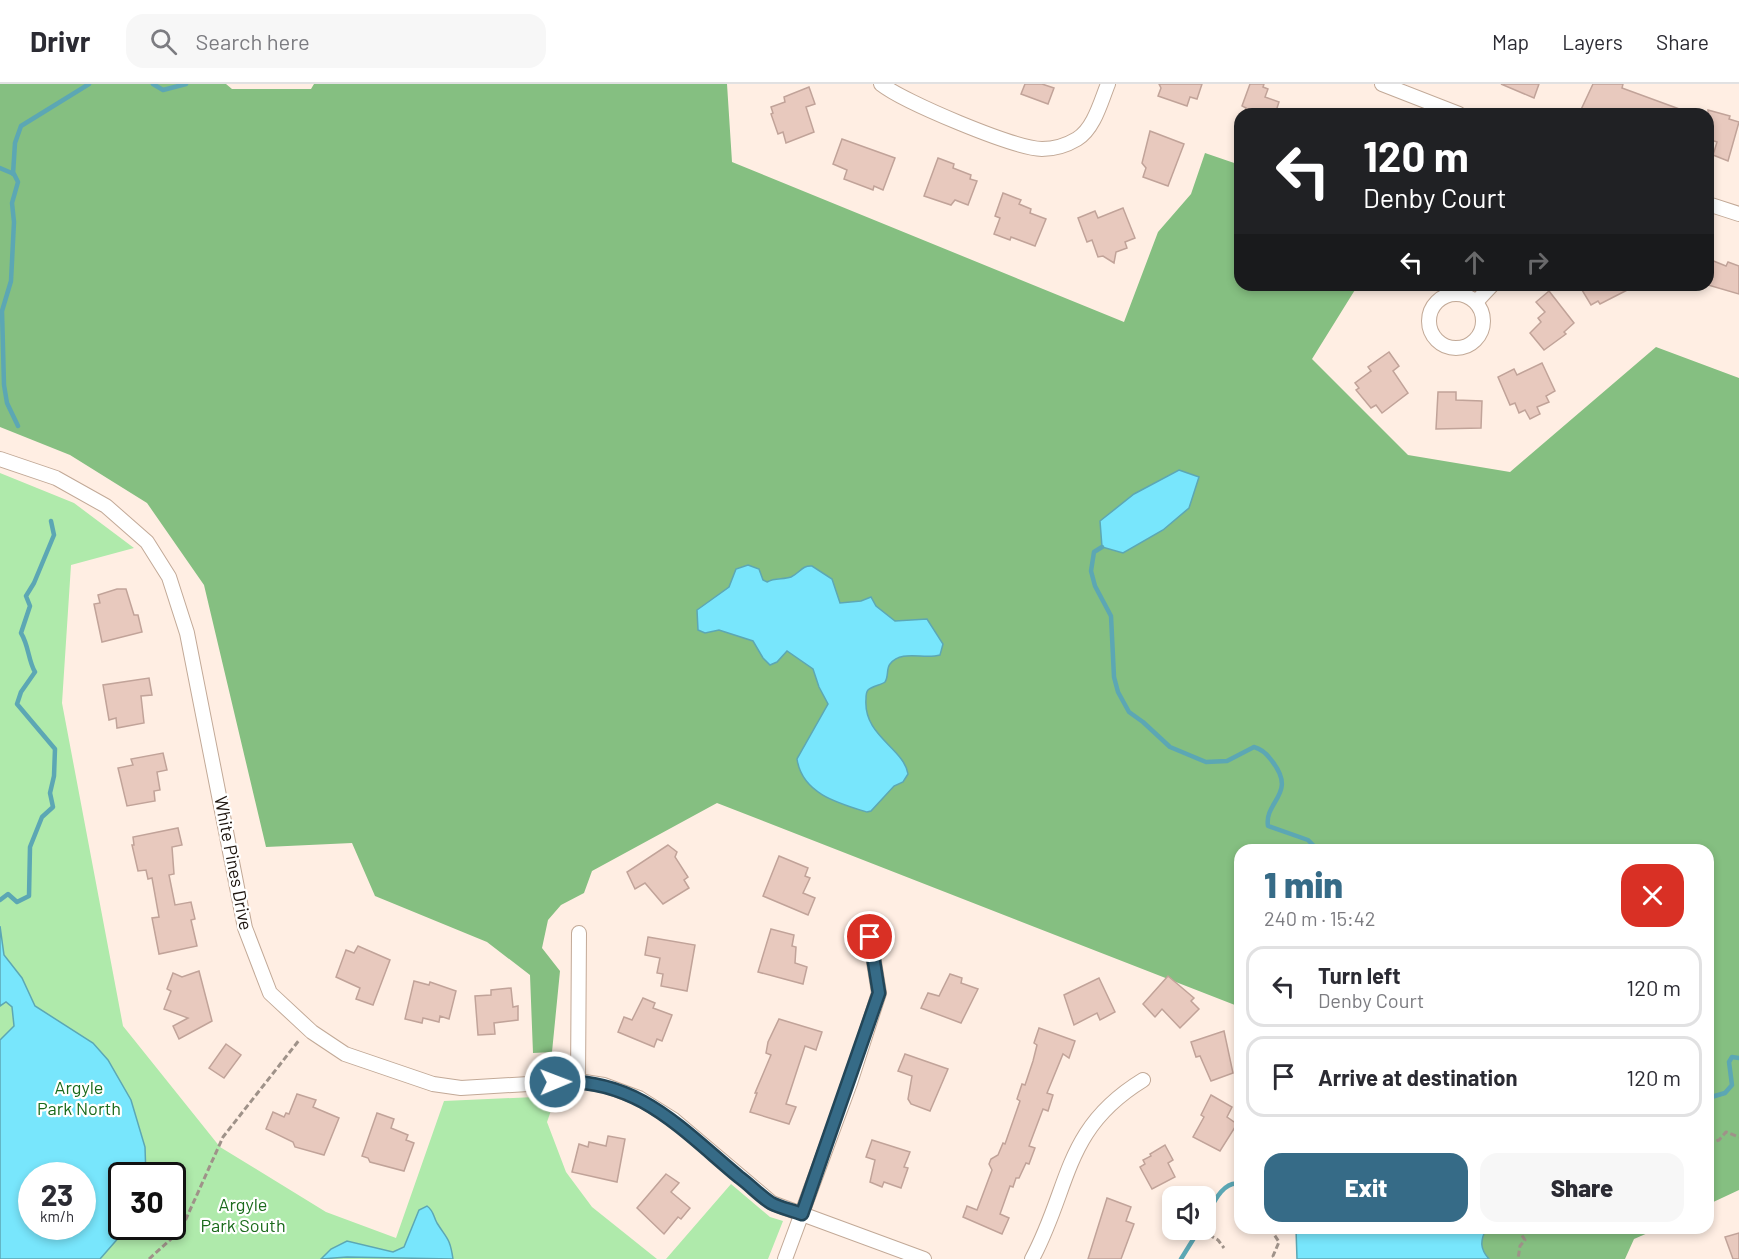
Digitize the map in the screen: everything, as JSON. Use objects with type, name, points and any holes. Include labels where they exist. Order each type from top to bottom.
[{"type":"street","points":[[881,84],[894,95],[970,126],[1041,149],[1058,147],[1079,138],[1095,117],[1108,84]]},
{"type":"street","points":[[1382,84],[1444,108]]},
{"type":"street","points":[[1714,206],[1739,214]]},
{"type":"street","points":[[1476,302],[1486,291]]},
{"type":"street","points":[[1459,293],[1476,302],[1484,319],[1478,338],[1471,344],[1452,348],[1436,340],[1428,322],[1429,313],[1440,298],[1459,293]]},
{"type":"street","name":"White Pines Drive","points":[[0,459],[56,478],[106,506],[147,543],[169,577],[190,645],[245,928],[270,993],[309,1029],[345,1054],[433,1084],[461,1088],[578,1081],[604,1085],[639,1098],[674,1120],[772,1203],[924,1259]]},
{"type":"street","points":[[578,1081],[579,933]]},
{"type":"street","points":[[785,1259],[879,993],[870,937]]},
{"type":"street","points":[[1032,1259],[1067,1171],[1088,1127],[1119,1094],[1143,1080]]},
{"type":"path","points":[[149,1259],[181,1230],[223,1137],[309,1029]]},
{"type":"path","points":[[1714,1142],[1726,1132],[1739,1137]]},
{"type":"path","points":[[1274,1234],[1279,1242],[1273,1256],[1275,1259]]},
{"type":"path","points":[[1518,1259],[1520,1246],[1525,1240],[1521,1234]]},
{"type":"path","points":[[1216,1239],[1224,1248]]},
{"type":"green space","points":[[0,84],[226,84],[232,89],[311,89],[314,84],[727,84],[732,162],[1124,322],[1158,232],[1191,194],[1205,153],[1234,163],[1234,291],[1354,291],[1312,359],[1408,455],[1510,472],[1656,347],[1739,378],[1739,1190],[1714,1202],[1714,844],[1234,844],[1234,1005],[717,803],[592,871],[584,893],[561,905],[548,920],[542,948],[560,971],[552,1052],[533,1053],[530,975],[487,942],[375,896],[352,843],[266,847],[204,585],[147,503],[70,455],[0,427]]},
{"type":"green space","name":"Argyle Park North","points":[[0,473],[74,503],[134,548],[71,565],[62,703],[123,1026],[220,1147],[326,1212],[396,1238],[444,1101],[556,1096],[547,1122],[566,1172],[592,1207],[657,1259],[0,1259]]},
{"type":"green space","points":[[731,1184],[770,1217],[783,1221],[768,1259],[666,1259]]},
{"type":"green space","points":[[1319,1234],[1646,1234],[1634,1239],[1625,1259],[1325,1259]]},
{"type":"water","points":[[1179,470],[1199,477],[1189,508],[1163,530],[1123,553],[1102,547],[1100,521],[1134,494]]},
{"type":"water","points":[[748,565],[759,569],[763,580],[767,582],[791,577],[803,568],[812,566],[832,579],[840,603],[861,601],[871,597],[876,606],[895,621],[927,619],[943,644],[940,655],[907,656],[895,660],[889,666],[885,682],[872,687],[867,692],[867,712],[871,723],[905,765],[908,774],[903,782],[894,786],[871,811],[856,809],[823,795],[813,788],[800,771],[797,759],[828,704],[813,669],[787,651],[777,662],[770,665],[753,641],[719,630],[705,633],[698,630],[697,610],[729,587],[736,569]]},
{"type":"water","points":[[0,926],[4,955],[22,978],[35,1006],[93,1043],[108,1060],[131,1100],[145,1147],[146,1162],[108,1162],[108,1240],[117,1240],[100,1259],[0,1259],[0,1040],[14,1026],[12,1007],[6,1002],[0,1006]]},
{"type":"water","points":[[427,1206],[448,1239],[453,1259],[347,1257],[321,1259],[331,1249],[347,1241],[393,1252],[404,1247],[419,1210]]},
{"type":"water","points":[[1296,1234],[1484,1234],[1482,1245],[1489,1259],[1297,1259]]},
{"type":"building","points":[[1025,84],[1042,84],[1054,88],[1048,104],[1021,94]]},
{"type":"building","points":[[1159,84],[1202,84],[1197,99],[1190,97],[1187,106],[1158,96],[1161,88]]},
{"type":"building","points":[[1250,84],[1264,84],[1263,87],[1268,89],[1265,97],[1279,102],[1277,108],[1242,106]]},
{"type":"building","points":[[1501,84],[1539,84],[1534,98]]},
{"type":"building","points":[[1593,84],[1623,84],[1622,88],[1677,108],[1582,108]]},
{"type":"building","points":[[809,87],[815,104],[806,107],[814,132],[786,143],[783,132],[778,134],[771,107],[785,102],[784,97]]},
{"type":"building","points":[[1714,112],[1730,116],[1729,119],[1739,122],[1728,161],[1714,155],[1717,142],[1714,141]]},
{"type":"building","points":[[1150,131],[1184,144],[1168,186],[1143,177],[1146,168],[1142,163]]},
{"type":"building","points":[[842,139],[895,158],[883,190],[874,186],[873,190],[844,179],[847,170],[833,164]]},
{"type":"building","points":[[938,158],[954,164],[953,168],[971,175],[970,179],[977,181],[968,205],[955,200],[951,205],[924,196]]},
{"type":"building","points":[[1003,193],[1021,200],[1019,204],[1031,209],[1030,213],[1046,219],[1035,246],[1011,237],[1010,240],[994,234],[1000,218],[995,216]]},
{"type":"building","points":[[1123,208],[1135,238],[1125,242],[1127,248],[1116,252],[1114,263],[1103,256],[1098,257],[1092,240],[1087,242],[1078,218],[1095,211],[1098,218]]},
{"type":"building","points":[[1714,261],[1726,266],[1728,262],[1739,266],[1739,294],[1714,287]]},
{"type":"building","points":[[1549,291],[1574,323],[1564,332],[1566,334],[1544,350],[1530,333],[1541,322],[1538,318],[1545,312],[1536,302]]},
{"type":"building","points":[[1583,291],[1625,291],[1600,304],[1598,301],[1591,305]]},
{"type":"building","points":[[1389,352],[1399,366],[1393,371],[1408,393],[1382,413],[1376,405],[1371,408],[1356,390],[1359,388],[1355,383],[1371,371],[1368,367]]},
{"type":"building","points":[[1542,363],[1555,391],[1546,396],[1549,402],[1537,407],[1540,414],[1530,419],[1525,410],[1519,413],[1515,403],[1510,405],[1498,377],[1514,369],[1517,375]]},
{"type":"building","points":[[1438,392],[1456,392],[1456,400],[1482,401],[1481,428],[1436,429]]},
{"type":"building","points":[[117,589],[126,589],[134,615],[138,615],[142,632],[102,642],[94,604],[100,603],[98,595]]},
{"type":"building","points":[[149,678],[152,695],[141,696],[144,723],[117,728],[116,718],[109,720],[103,685]]},
{"type":"building","points":[[163,753],[167,770],[157,772],[160,790],[154,791],[155,801],[127,806],[118,768],[133,765],[131,759]]},
{"type":"building","points":[[178,828],[182,845],[172,847],[174,874],[169,875],[175,905],[191,902],[195,919],[191,920],[197,946],[159,954],[152,918],[159,917],[152,878],[148,879],[146,870],[138,871],[132,845],[134,845],[133,837]]},
{"type":"building","points":[[668,845],[677,852],[675,857],[688,877],[684,880],[689,888],[663,904],[645,883],[635,889],[627,872]]},
{"type":"building","points":[[779,856],[808,868],[805,876],[810,878],[803,893],[815,898],[808,915],[763,896]]},
{"type":"building","points":[[771,929],[794,935],[792,946],[796,947],[795,963],[807,967],[803,984],[758,972]]},
{"type":"building","points":[[648,937],[695,945],[687,991],[661,986],[663,974],[657,973],[660,958],[645,955]]},
{"type":"building","points":[[358,946],[390,960],[373,1005],[356,999],[360,988],[336,977],[346,950],[354,953]]},
{"type":"building","points":[[199,971],[212,1021],[179,1039],[173,1026],[188,1018],[164,1009],[171,991],[167,989],[173,973],[182,977]]},
{"type":"building","points":[[950,974],[962,978],[961,983],[978,989],[961,1023],[921,1008],[928,993],[939,996]]},
{"type":"building","points":[[1168,976],[1194,998],[1191,1001],[1199,1009],[1180,1028],[1162,1009],[1155,1017],[1143,1004]]},
{"type":"building","points":[[1099,978],[1115,1012],[1100,1020],[1097,1013],[1074,1025],[1064,995]]},
{"type":"building","points":[[414,981],[429,985],[430,982],[456,991],[449,1019],[440,1016],[439,1022],[423,1018],[422,1023],[405,1019]]},
{"type":"building","points":[[511,988],[513,1007],[518,1006],[518,1020],[494,1023],[495,1034],[478,1035],[475,996],[491,995],[491,990]]},
{"type":"building","points":[[643,998],[655,1003],[653,1008],[672,1015],[662,1041],[657,1039],[654,1047],[618,1032],[624,1017],[632,1020]]},
{"type":"building","points":[[779,1019],[822,1032],[816,1050],[805,1046],[786,1104],[796,1107],[789,1124],[750,1112],[757,1093],[755,1093],[771,1055],[766,1053],[768,1042]]},
{"type":"building","points":[[1039,1028],[1075,1041],[1069,1058],[1063,1054],[1047,1093],[1053,1095],[1048,1111],[1043,1109],[1029,1146],[1035,1148],[1029,1164],[1026,1163],[1013,1187],[1010,1186],[1000,1214],[1009,1218],[1002,1234],[963,1217],[967,1206],[977,1210],[992,1170],[989,1164],[991,1159],[998,1155],[1003,1143],[1005,1144],[1020,1101],[1017,1099],[1022,1084],[1025,1085],[1033,1061],[1037,1045],[1034,1043]]},
{"type":"building","points":[[1224,1031],[1233,1073],[1211,1081],[1200,1056],[1196,1057],[1191,1042]]},
{"type":"building","points":[[226,1044],[241,1055],[224,1078],[209,1068]]},
{"type":"building","points":[[905,1054],[948,1069],[930,1111],[911,1104],[908,1099],[912,1076],[898,1071]]},
{"type":"building","points":[[297,1094],[316,1100],[313,1107],[339,1118],[324,1155],[295,1147],[293,1142],[266,1129],[273,1112],[284,1117],[286,1113],[289,1114]]},
{"type":"building","points":[[1211,1095],[1232,1107],[1227,1117],[1234,1122],[1234,1129],[1220,1151],[1193,1137],[1204,1117],[1201,1115]]},
{"type":"building","points":[[377,1113],[394,1119],[391,1128],[408,1135],[406,1140],[414,1143],[404,1171],[370,1162],[368,1158],[362,1156]]},
{"type":"building","points":[[608,1136],[625,1139],[617,1182],[572,1172],[579,1144],[588,1147],[589,1142],[606,1146]]},
{"type":"building","points":[[872,1140],[910,1152],[904,1167],[908,1168],[901,1188],[884,1182],[882,1187],[870,1182],[875,1160],[866,1157]]},
{"type":"building","points":[[1165,1145],[1173,1160],[1168,1163],[1175,1177],[1152,1189],[1140,1167],[1145,1164],[1143,1160]]},
{"type":"building","points":[[666,1174],[679,1183],[671,1192],[690,1208],[681,1219],[678,1217],[664,1234],[637,1208]]},
{"type":"building","points":[[1107,1198],[1131,1207],[1126,1221],[1134,1224],[1121,1259],[1088,1259]]},
{"type":"building","points":[[1739,1233],[1739,1259],[1733,1259],[1725,1237]]},
{"type":"waterway","points":[[13,174],[15,143],[21,126],[89,84]]},
{"type":"waterway","points":[[153,84],[163,90],[186,84]]},
{"type":"waterway","points":[[0,168],[14,174],[18,182],[12,203],[14,222],[11,281],[2,311],[4,385],[7,403],[18,426]]},
{"type":"waterway","points":[[0,900],[8,894],[17,902],[29,896],[30,847],[42,817],[53,807],[50,793],[54,776],[55,749],[17,704],[21,692],[35,672],[21,633],[30,606],[26,596],[34,583],[54,535],[51,521]]},
{"type":"waterway","points":[[1102,547],[1094,552],[1091,571],[1095,586],[1111,616],[1114,677],[1118,692],[1129,712],[1170,747],[1206,762],[1227,761],[1254,747],[1262,750],[1279,772],[1282,782],[1268,817],[1268,826],[1308,840],[1312,844]]},
{"type":"waterway","points":[[1714,1096],[1725,1093],[1732,1085],[1729,1062],[1732,1057],[1739,1058]]},
{"type":"waterway","points":[[1216,1199],[1224,1189],[1234,1184]]},
{"type":"waterway","points":[[1181,1259],[1193,1240]]},
{"type":"route","points":[[555,1082],[578,1081],[604,1085],[639,1098],[674,1120],[706,1150],[772,1203],[802,1214],[850,1083],[879,993],[870,937]]},
{"type":"park label","name":"Argyle Park South","points":[[243,1214]]}]
